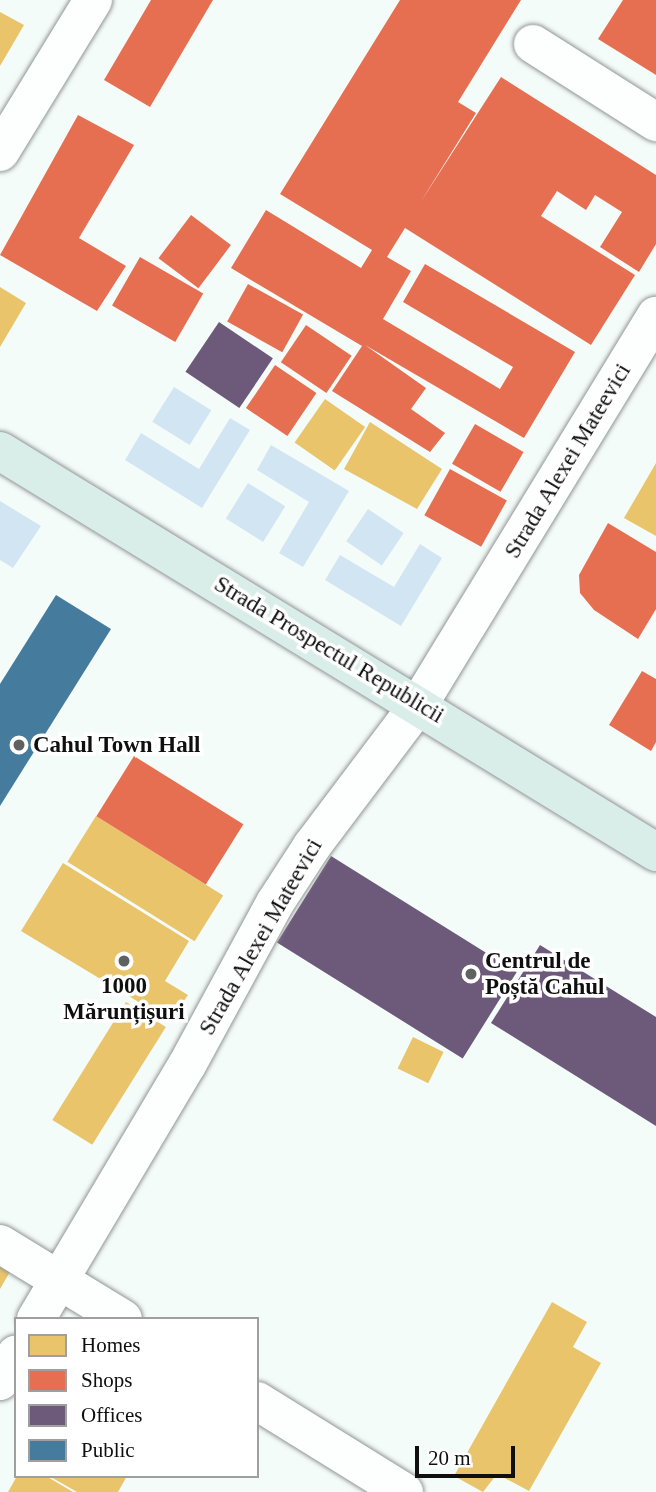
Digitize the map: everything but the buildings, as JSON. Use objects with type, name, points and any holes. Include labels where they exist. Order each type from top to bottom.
[{"type":"main road","name":"Strada Prospectul Republicii","points":[[0,451],[419,704],[656,852]]},
{"type":"street","points":[[0,152],[93,0]]},
{"type":"street","points":[[533,44],[656,122]]},
{"type":"street","name":"Strada Alexei Mateevici","points":[[37,1317],[187,1066],[275,903],[312,846],[419,704],[656,316]]},
{"type":"street","points":[[0,1244],[120,1317]]},
{"type":"street","points":[[0,1381],[14,1357]]},
{"type":"street","points":[[259,1402],[404,1492]]},
{"type":"shaded area","points":[[174,387],[211,410],[190,445],[152,422]]},
{"type":"shaded area","points":[[230,418],[250,430],[202,508],[125,460],[141,433],[199,469]]},
{"type":"shaded area","points":[[271,445],[349,491],[303,567],[279,553],[309,502],[257,470]]},
{"type":"shaded area","points":[[248,483],[285,506],[263,542],[226,519]]},
{"type":"shaded area","points":[[0,501],[41,526],[13,568],[0,560]]},
{"type":"shaded area","points":[[368,509],[404,533],[382,565],[346,541]]},
{"type":"shaded area","points":[[420,544],[442,558],[401,626],[325,580],[340,555],[394,587]]},
{"type":"place","name":"Cahul Town Hall","points":[[19,745]]},
{"type":"place","name":"1000 Mărunțișuri","points":[[124,961]]},
{"type":"place","name":"Centrul de Poștă Cahul","points":[[471,974]]}]
